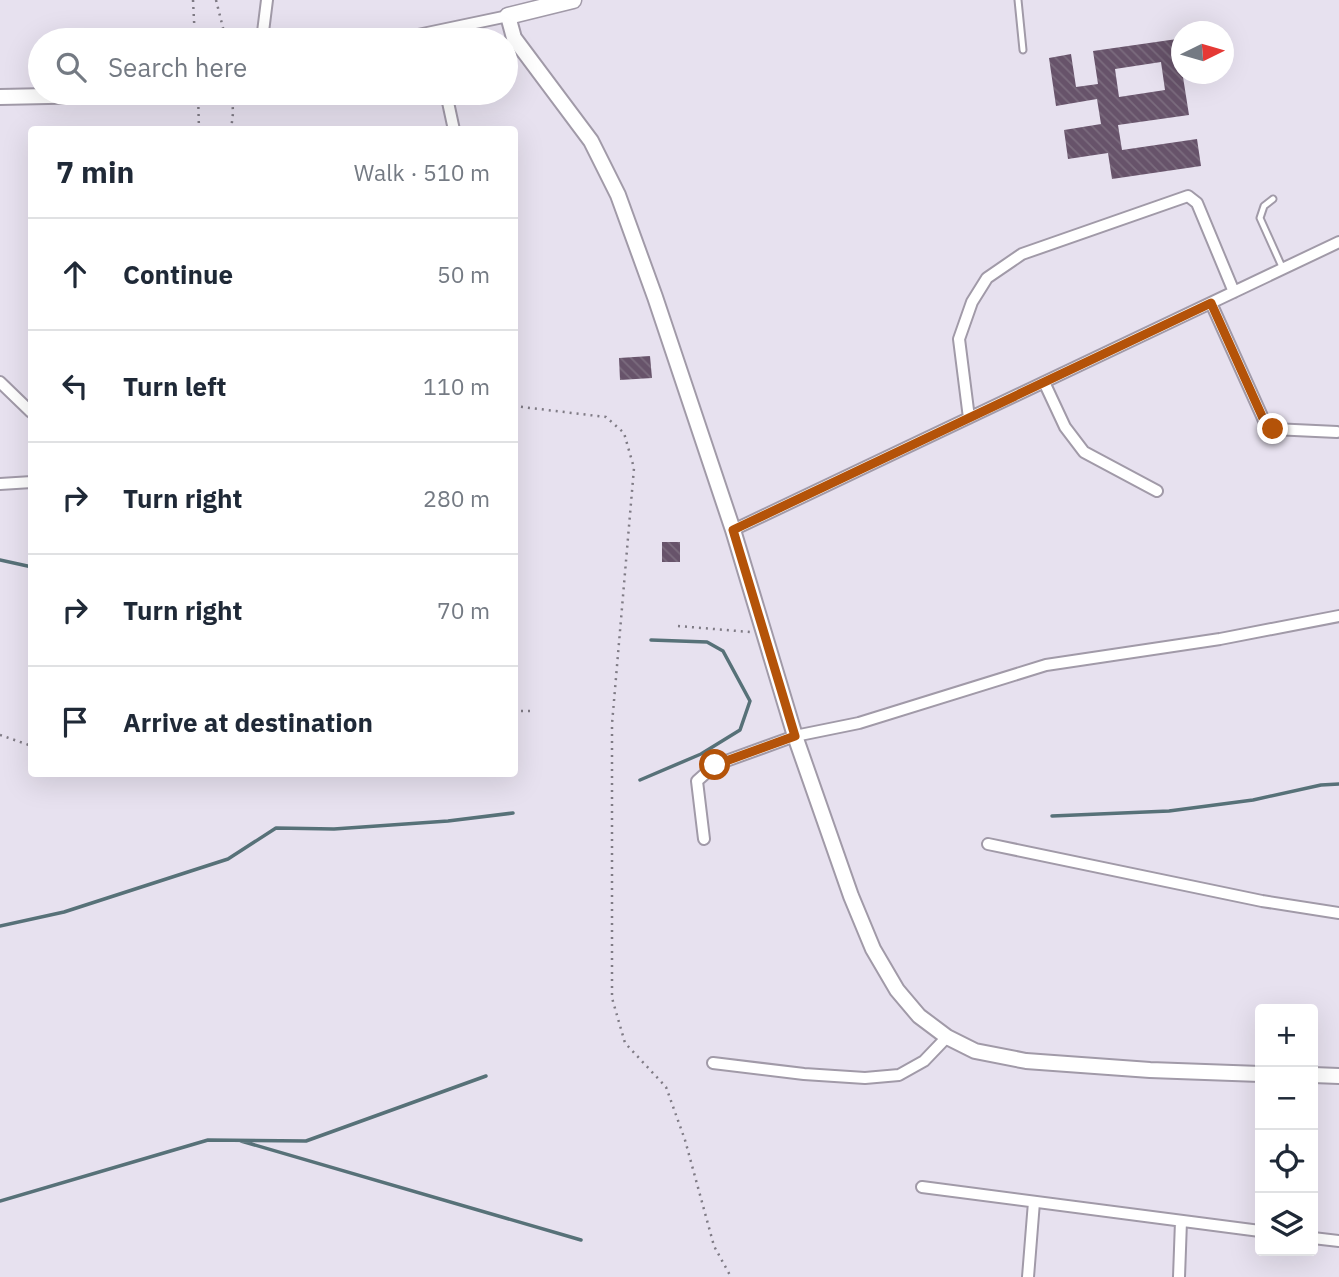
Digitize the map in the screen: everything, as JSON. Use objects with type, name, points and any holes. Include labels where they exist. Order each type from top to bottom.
[{"type":"main road","points":[[511,28],[508,16],[564,1]]},
{"type":"main road","points":[[518,43],[591,141],[618,195],[733,530],[795,736],[851,896],[873,949],[897,990],[919,1016],[947,1037],[975,1051],[1026,1061],[1255,1074]]},
{"type":"main road","points":[[0,97],[28,96]]},
{"type":"main road","points":[[1318,1075],[1339,1076]]},
{"type":"street","points":[[264,28],[267,0]]},
{"type":"street","points":[[461,28],[508,16]]},
{"type":"street","points":[[449,105],[453,126]]},
{"type":"street","points":[[969,418],[959,339],[972,302],[987,278],[1022,254],[1188,196],[1197,203],[1234,292]]},
{"type":"street","points":[[733,530],[1339,242]]},
{"type":"street","points":[[1211,303],[1266,425],[1273,429],[1337,432]]},
{"type":"street","points":[[0,382],[28,410]]},
{"type":"street","points":[[1044,382],[1065,427],[1084,452],[1157,491]]},
{"type":"street","points":[[0,484],[28,482]]},
{"type":"street","points":[[704,839],[697,782],[715,765],[795,736],[859,723],[1046,665],[1220,639],[1339,616]]},
{"type":"street","points":[[988,844],[1262,901],[1339,914]]},
{"type":"street","points":[[713,1063],[865,1078],[899,1075],[925,1061],[947,1037]]},
{"type":"street","points":[[922,1187],[1255,1230]]},
{"type":"street","points":[[1028,1277],[1034,1202]]},
{"type":"street","points":[[1179,1277],[1181,1221]]},
{"type":"street","points":[[1318,1239],[1339,1241]]},
{"type":"lane","points":[[1017,0],[1023,50]]},
{"type":"lane","points":[[1273,199],[1264,206],[1261,218],[1283,269]]},
{"type":"path","points":[[194,0],[195,28]]},
{"type":"path","points":[[216,0],[223,28]]},
{"type":"path","points":[[198,105],[199,126]]},
{"type":"path","points":[[231,126],[233,105]]},
{"type":"path","points":[[518,406],[606,417],[624,433],[634,468],[612,724],[612,998],[625,1043],[666,1087],[685,1140],[714,1246],[731,1277]]},
{"type":"path","points":[[678,626],[764,633]]},
{"type":"path","points":[[518,711],[534,711]]},
{"type":"path","points":[[0,735],[28,745]]},
{"type":"building","points":[[1171,40],[1171,84],[1184,84],[1189,115],[1118,125],[1122,150],[1197,139],[1201,166],[1112,179],[1108,153],[1068,159],[1064,130],[1101,124],[1097,99],[1056,106],[1049,58],[1071,54],[1076,87],[1098,84],[1093,51]],"holes":[[[1161,62],[1165,90],[1119,97],[1115,69]]]},
{"type":"building","points":[[650,356],[652,378],[620,380],[619,358]]},
{"type":"building","points":[[662,542],[680,542],[680,562],[662,562]]},
{"type":"waterway","points":[[0,560],[28,566]]},
{"type":"waterway","points":[[640,780],[701,754],[740,730],[750,701],[723,651],[707,642],[651,640]]},
{"type":"waterway","points":[[1052,816],[1169,811],[1253,800],[1321,785],[1339,784]]},
{"type":"waterway","points":[[0,926],[64,912],[228,859],[276,828],[334,829],[448,821],[513,813]]},
{"type":"waterway","points":[[0,1201],[208,1140],[306,1141],[486,1076]]},
{"type":"waterway","points":[[241,1141],[581,1240]]},
{"type":"route","points":[[715,765],[795,736],[733,530],[1211,303],[1266,425],[1273,429]]}]
